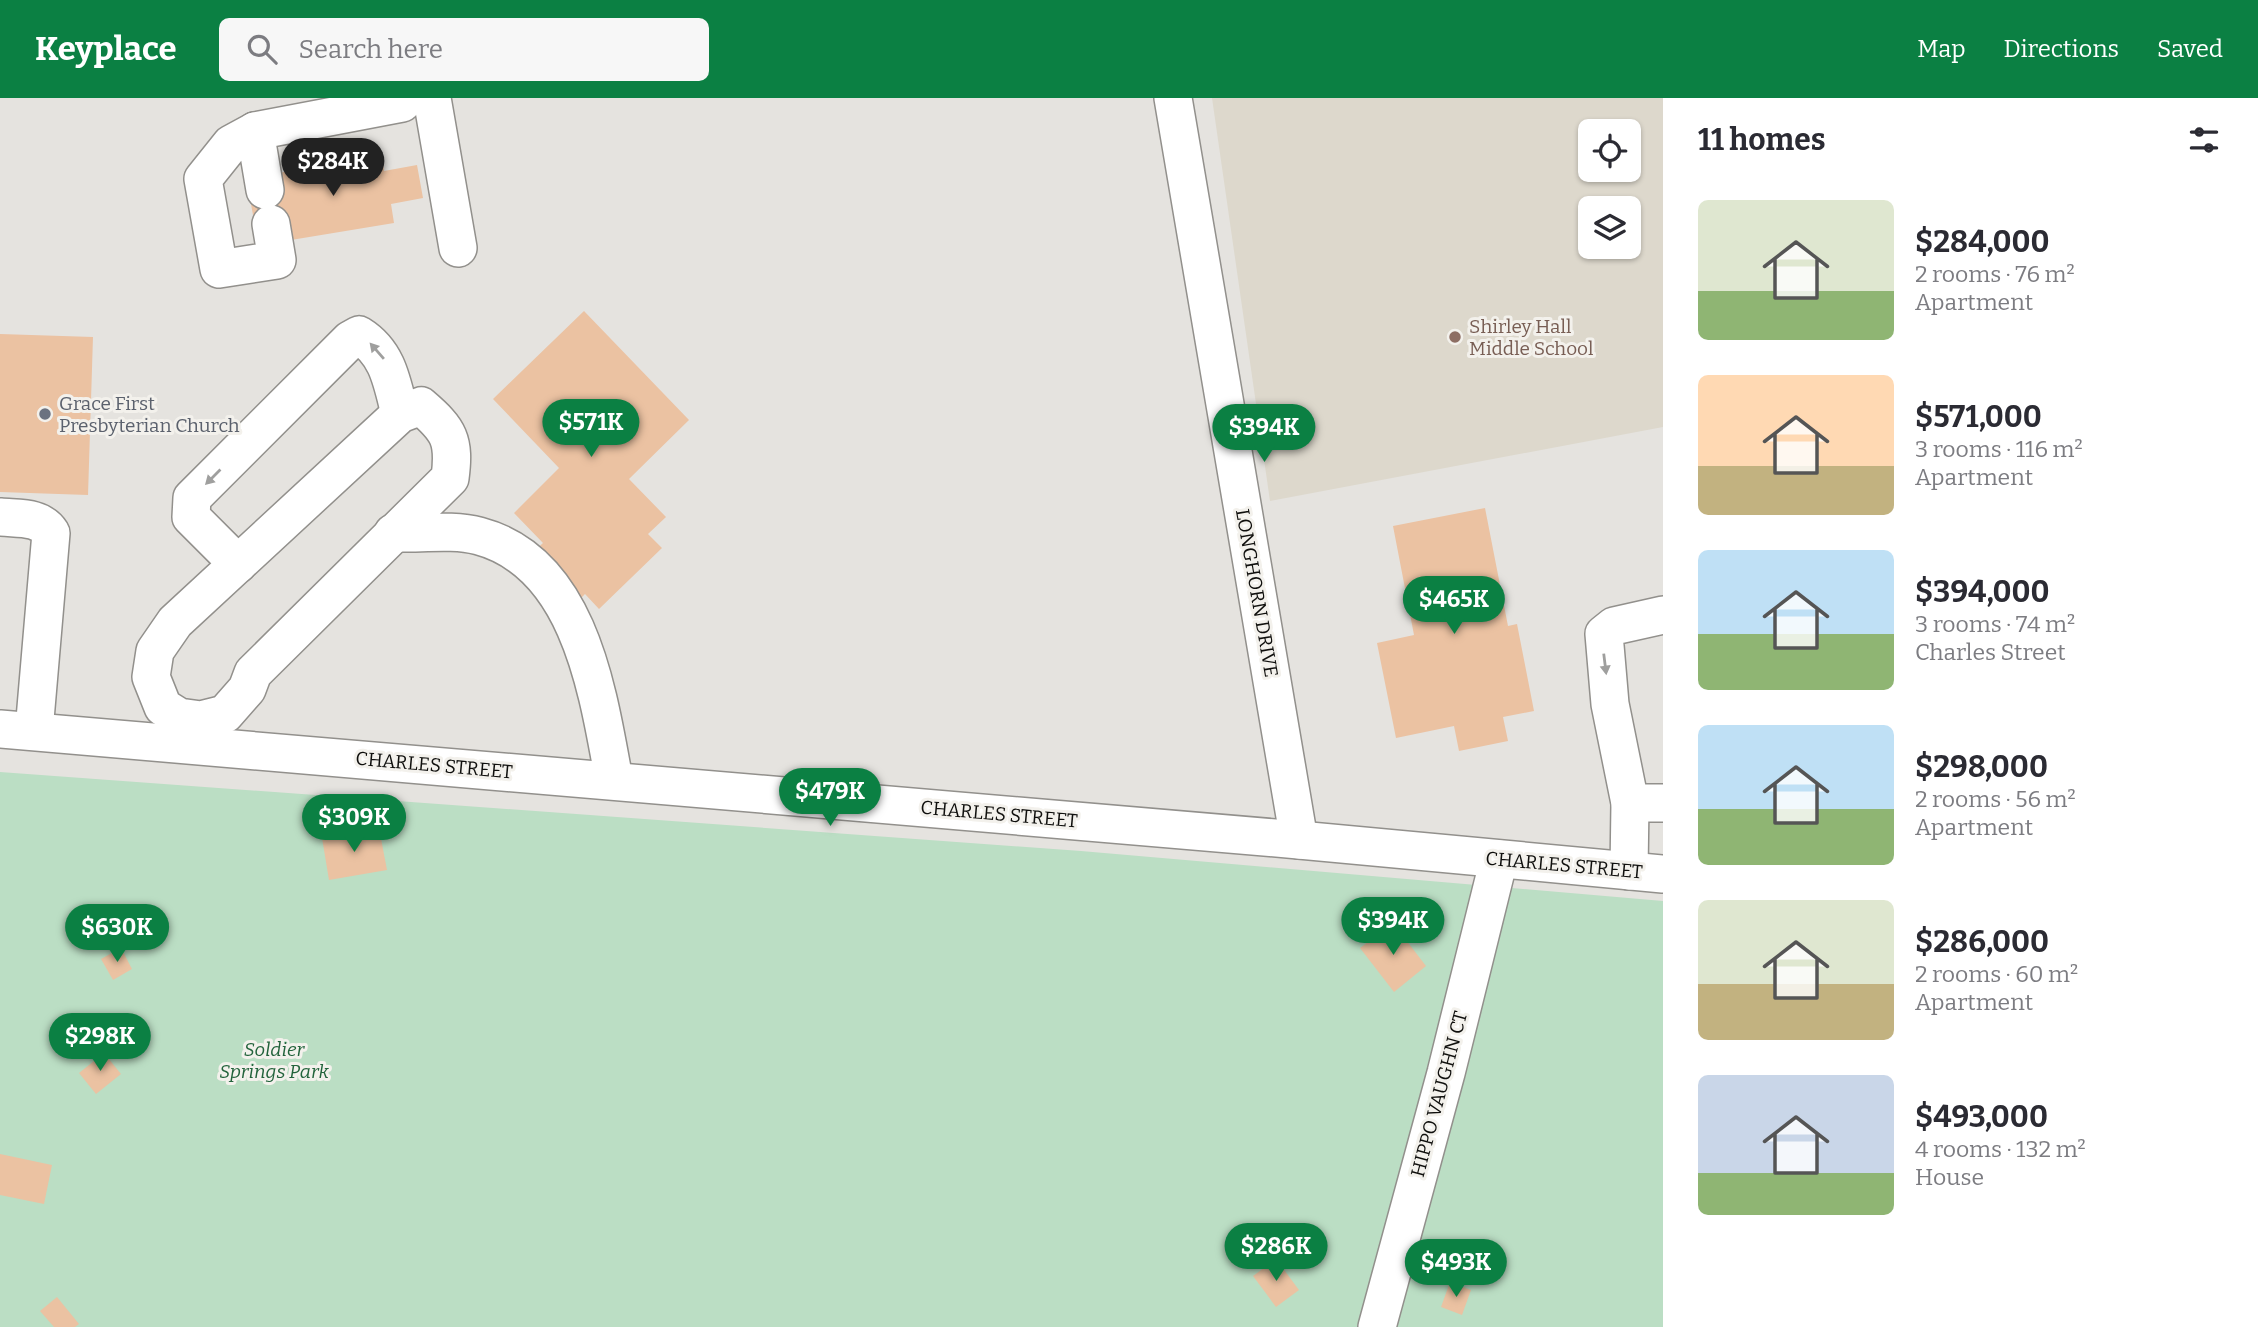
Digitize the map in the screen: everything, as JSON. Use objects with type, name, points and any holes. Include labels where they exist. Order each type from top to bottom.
[{"type":"street","name":"LONGHORN DRIVE","points":[[1173,98],[1299,840]]},
{"type":"street","points":[[255,131],[277,260],[219,269],[203,178],[231,144],[255,131],[416,99],[458,248]]},
{"type":"street","points":[[238,564],[191,517],[192,498],[350,340],[359,335],[372,343],[386,361],[400,414]]},
{"type":"street","points":[[421,406],[444,426],[453,453],[450,478],[393,533],[253,673],[247,689],[225,714],[176,730],[151,677],[155,651],[174,622],[400,414],[421,406]]},
{"type":"street","points":[[0,517],[36,520],[45,523],[51,533],[17,730]]},
{"type":"street","points":[[393,533],[475,535],[511,548],[530,563],[557,594],[570,617],[602,718],[614,780]]},
{"type":"street","points":[[1646,873],[1646,803],[1610,704],[1604,634],[1614,626],[1663,615]]},
{"type":"street","name":"CHARLES STREET","points":[[17,730],[176,730],[614,780],[1646,873]]},
{"type":"street","name":"HIPPO VAUGHN CT","points":[[1377,1327],[1446,1073],[1499,859]]},
{"type":"shaded area","name":"Shirley Hall Middle School","points":[[1212,98],[1663,98],[1663,427],[1270,501]]},
{"type":"green space","name":"Soldier Springs Park","points":[[0,772],[1081,851],[1663,901],[1663,1327],[0,1327]]},
{"type":"building","points":[[382,156],[384,171],[417,165],[423,198],[391,204],[394,223],[291,240],[255,226],[249,193],[278,173]]},
{"type":"building","points":[[584,311],[689,420],[629,479],[666,517],[648,534],[662,548],[599,609],[585,594],[574,605],[528,557],[543,543],[514,513],[559,468],[493,399]]},
{"type":"building","name":"Grace First Presbyterian Church","points":[[0,334],[93,337],[88,495],[0,492]]},
{"type":"building","points":[[1485,508],[1508,626],[1517,624],[1534,711],[1503,717],[1508,741],[1459,751],[1454,726],[1396,738],[1377,643],[1414,635],[1393,526]]},
{"type":"building","points":[[379,828],[387,870],[329,880],[322,838]]},
{"type":"building","points":[[1393,923],[1426,966],[1394,992],[1360,948]]},
{"type":"building","points":[[121,948],[132,969],[113,980],[101,959]]},
{"type":"building","points":[[104,1053],[121,1074],[96,1094],[79,1073]]},
{"type":"building","points":[[0,1154],[52,1165],[44,1204],[0,1195]]},
{"type":"building","points":[[1276,1259],[1299,1290],[1276,1307],[1253,1276]]},
{"type":"building","points":[[1450,1282],[1471,1290],[1462,1315],[1441,1307]]},
{"type":"building","points":[[57,1297],[79,1324],[75,1327],[54,1327],[40,1311]]},
{"type":"place","name":"Shirley Hall Middle School","points":[[1455,337]]},
{"type":"place","name":"Grace First Presbyterian Church","points":[[45,414]]}]
